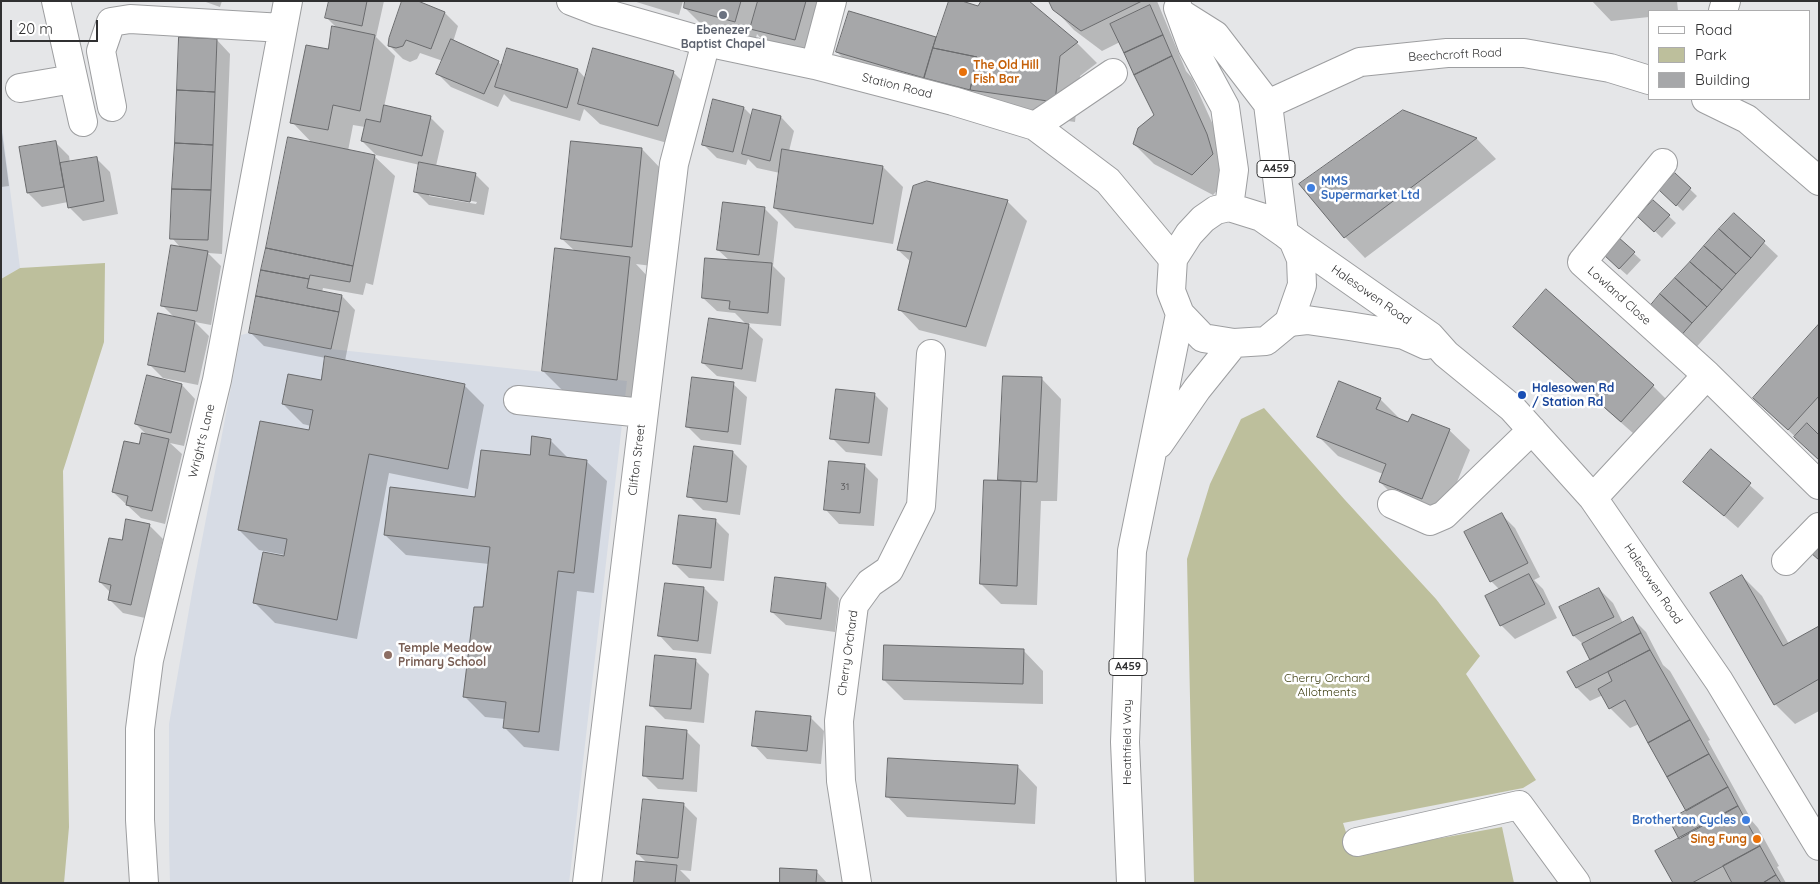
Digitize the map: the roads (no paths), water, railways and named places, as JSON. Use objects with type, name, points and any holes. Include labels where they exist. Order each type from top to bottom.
[{"type":"street","points":[[56,1],[82,122]]},
{"type":"street","name":"Wright's Lane","points":[[144,883],[140,820],[140,729],[149,660],[217,380],[288,1]]},
{"type":"street","name":"Station Road","points":[[571,1],[597,11],[706,42],[815,65],[953,100],[1035,126],[1108,181],[1173,259]]},
{"type":"street","points":[[815,65],[832,1]]},
{"type":"street","points":[[1178,7],[1192,46],[1225,107],[1234,170],[1229,207]]},
{"type":"street","name":"A459","points":[[1178,7],[1216,35],[1268,104],[1288,236],[1301,259],[1302,285],[1290,322]]},
{"type":"street","points":[[112,107],[102,51],[111,22],[130,19],[283,28]]},
{"type":"street","name":"Clifton Street","points":[[587,883],[674,164],[706,42]]},
{"type":"street","name":"Beechcroft Road","points":[[1268,104],[1360,62],[1446,53],[1524,53],[1610,68],[1648,80]]},
{"type":"street","points":[[1035,126],[1113,73]]},
{"type":"street","points":[[20,88],[73,79]]},
{"type":"street","points":[[1708,100],[1747,119],[1819,181]]},
{"type":"street","name":"Lowland Close","points":[[1663,163],[1582,262],[1707,375],[1819,485]]},
{"type":"street","points":[[1288,236],[1261,217],[1229,207],[1216,210],[1203,219],[1189,234],[1173,259],[1171,291],[1180,314],[1203,338],[1234,343],[1266,341],[1290,322]]},
{"type":"street","name":"Halesowen Road","points":[[1288,236],[1430,336],[1446,354],[1512,408],[1593,498],[1719,681],[1819,846]]},
{"type":"street","name":"Heathfield Way","points":[[1131,883],[1125,742],[1132,552],[1140,503],[1180,314]]},
{"type":"street","name":"Halesowen Road","points":[[1290,322],[1308,320],[1404,336],[1446,354]]},
{"type":"street","name":"Heathfield Way","points":[[1152,453],[1197,389],[1234,343]]},
{"type":"street","name":"Cherry Orchard","points":[[857,883],[841,781],[839,721],[854,605],[870,583],[889,570],[921,506],[931,354]]},
{"type":"street","points":[[1593,498],[1707,375]]},
{"type":"street","points":[[518,400],[643,413]]},
{"type":"street","points":[[1392,504],[1430,521],[1444,515],[1532,430]]},
{"type":"street","points":[[1786,561],[1819,527]]},
{"type":"street","points":[[1356,842],[1519,805],[1576,883]]},
{"type":"place","name":"Ebenezer Baptist Chapel","points":[[723,15]]},
{"type":"place","name":"The Old Hill Fish Bar","points":[[963,72]]},
{"type":"place","name":"MMS Supermarket Ltd","points":[[1311,188]]},
{"type":"place","name":"Halesowen Rd / Station Rd","points":[[1522,395]]},
{"type":"place","name":"Temple Meadow Primary School","points":[[388,655]]},
{"type":"place","name":"Brotherton Cycles","points":[[1746,820]]},
{"type":"place","name":"Sing Fung","points":[[1757,839]]},
{"type":"park label","name":"Cherry Orchard Allotments","points":[[1327,685]]}]
